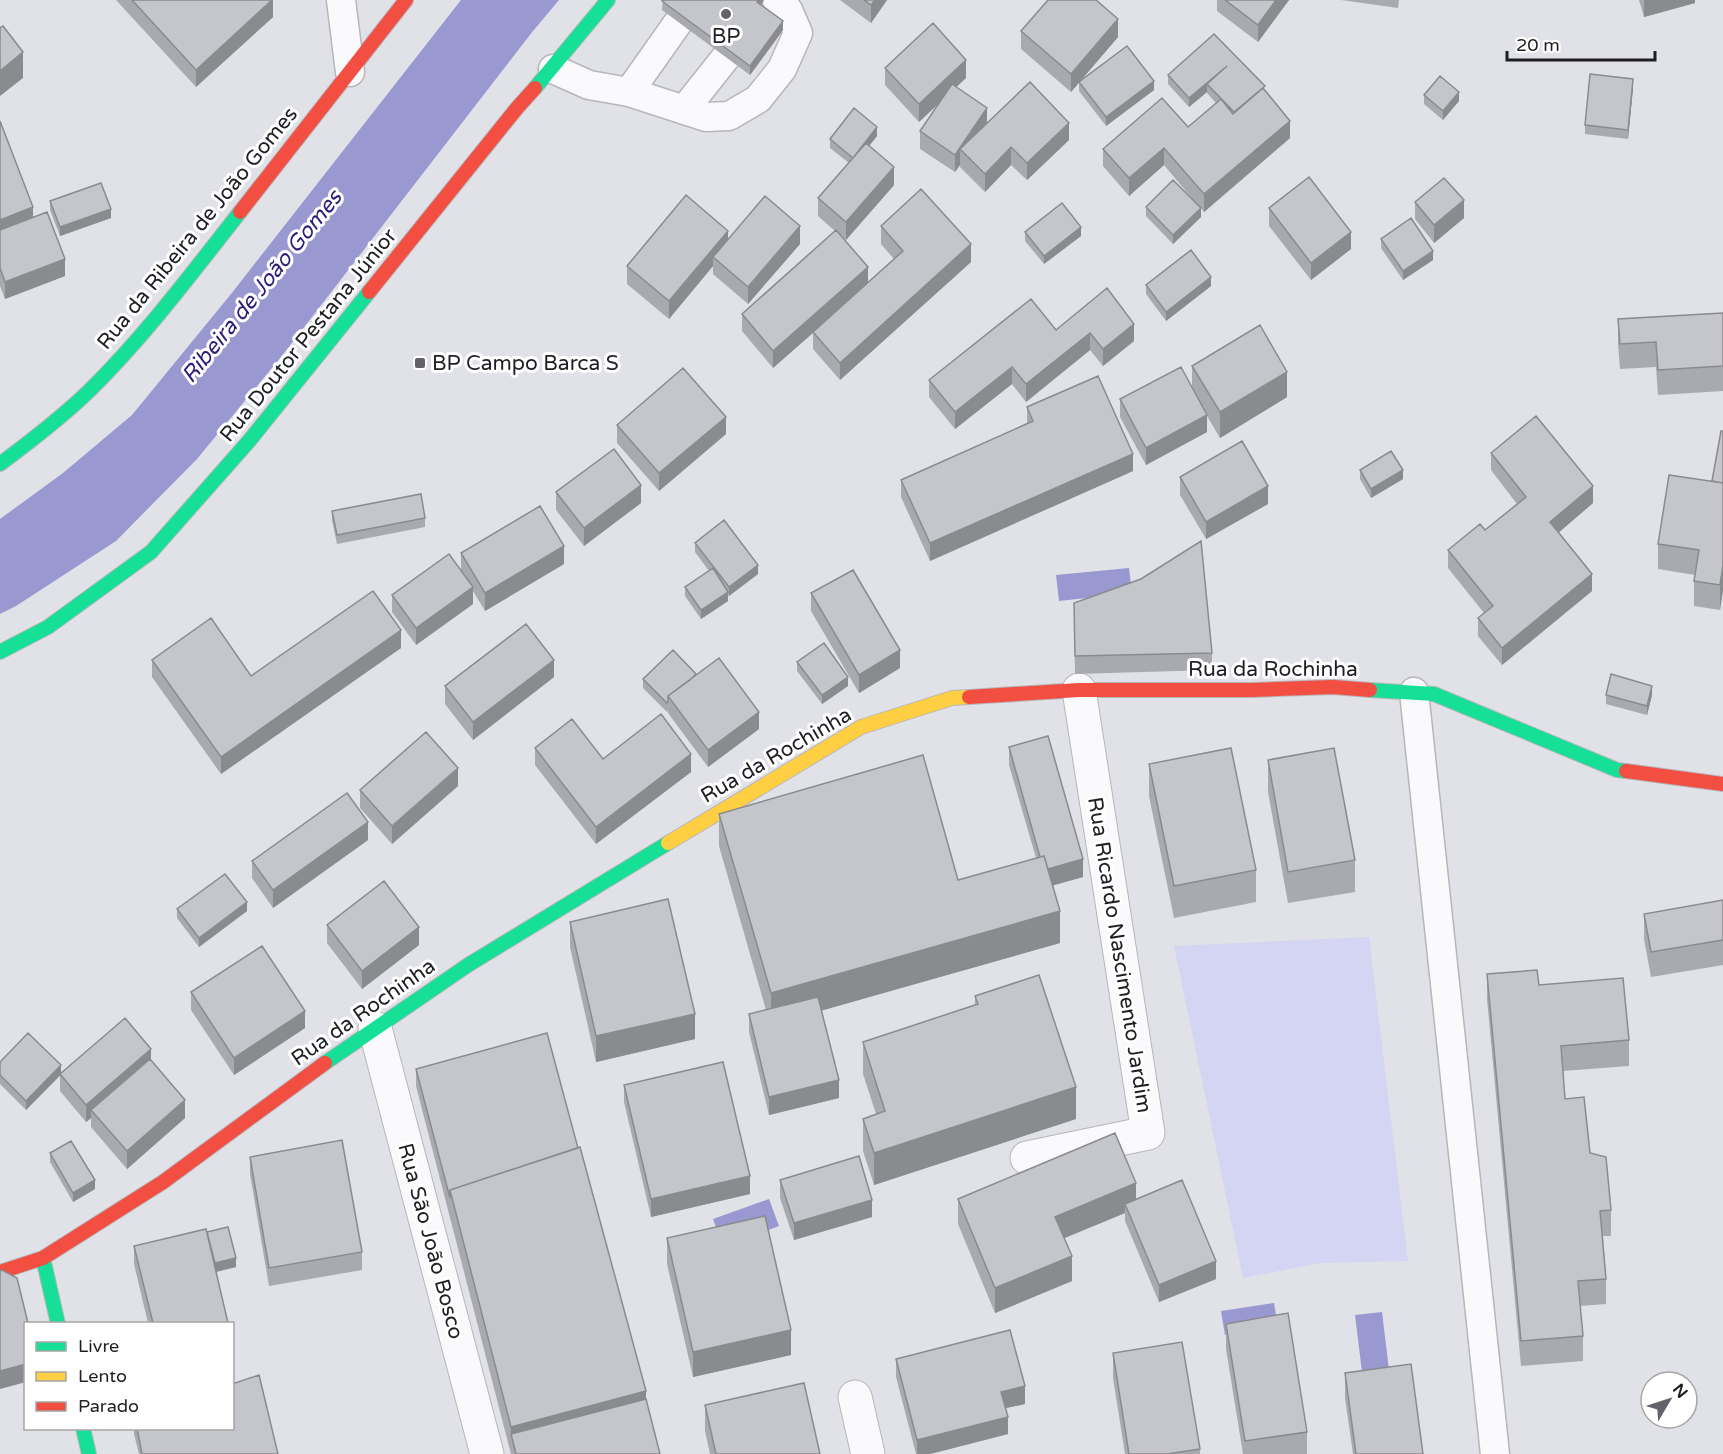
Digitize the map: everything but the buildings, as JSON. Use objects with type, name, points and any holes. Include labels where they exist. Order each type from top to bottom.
[{"type":"street","name":"Rua da Ribeira de João Gomes","points":[[0,464],[52,424],[88,392],[119,359],[185,282],[406,0]]},
{"type":"street","name":"Rua Doutor Pestana Júnior","points":[[0,652],[48,627],[151,552],[249,441],[517,108],[553,69],[608,0]]},
{"type":"street","name":"Rua da Rochinha","points":[[0,1272],[43,1258],[163,1182],[375,1028],[468,965],[861,727],[952,698],[1079,690],[1252,690],[1333,687],[1434,694],[1617,770],[1723,784]]},
{"type":"street","name":"Rua Ricardo Nascimento Jardim","points":[[1026,1158],[1148,1133],[1079,690]]},
{"type":"street","name":"Rua São João Bosco","points":[[375,1028],[487,1454]]},
{"type":"street","points":[[43,1258],[58,1322]]},
{"type":"street","points":[[855,1397],[868,1454]]},
{"type":"street","points":[[83,1430],[89,1454]]},
{"type":"lane","points":[[341,0],[350,72]]},
{"type":"lane","points":[[629,92],[694,0]]},
{"type":"lane","points":[[684,110],[771,0]]},
{"type":"lane","points":[[553,69],[589,86],[629,92],[706,117],[729,116],[758,99],[782,69],[798,33],[788,10],[777,0]]},
{"type":"lane","points":[[1414,692],[1495,1454]]},
{"type":"shaded area","points":[[1369,937],[1408,1261],[1320,1263],[1243,1278],[1174,946]]},
{"type":"water","name":"Ribeira de João Gomes","points":[[461,0],[559,0],[281,357],[197,459],[116,541],[0,614],[0,519],[63,473],[132,415],[231,294]]},
{"type":"water","points":[[1129,568],[1132,593],[1059,601],[1056,575]]},
{"type":"water","points":[[769,1199],[779,1226],[723,1247],[713,1219]]},
{"type":"water","points":[[1274,1303],[1278,1327],[1225,1335],[1221,1311]]},
{"type":"water","points":[[1382,1312],[1389,1370],[1362,1372],[1355,1315]]},
{"type":"traffic: fast","points":[[535,88],[608,0]]},
{"type":"traffic: fast","points":[[0,464],[68,411],[89,391],[167,304],[240,212]]},
{"type":"traffic: fast","points":[[0,652],[48,627],[151,552],[249,441],[369,292]]},
{"type":"traffic: fast","points":[[1370,690],[1434,694],[1617,770],[1626,771]]},
{"type":"traffic: fast","points":[[325,1063],[468,965],[668,843]]},
{"type":"traffic: fast","points":[[43,1258],[58,1322]]},
{"type":"traffic: fast","points":[[83,1430],[89,1454]]},
{"type":"traffic: slow","points":[[668,843],[861,727],[952,698],[969,697]]},
{"type":"traffic: jam","points":[[240,212],[406,0]]},
{"type":"traffic: jam","points":[[369,292],[535,88]]},
{"type":"traffic: jam","points":[[969,697],[1079,690],[1252,690],[1333,687],[1370,690]]},
{"type":"traffic: jam","points":[[1626,771],[1723,784]]},
{"type":"traffic: jam","points":[[0,1272],[43,1258],[163,1182],[325,1063]]},
{"type":"place","name":"BP","points":[[726,14]]},
{"type":"place","name":"BP Campo Barca S","points":[[420,363]]}]
